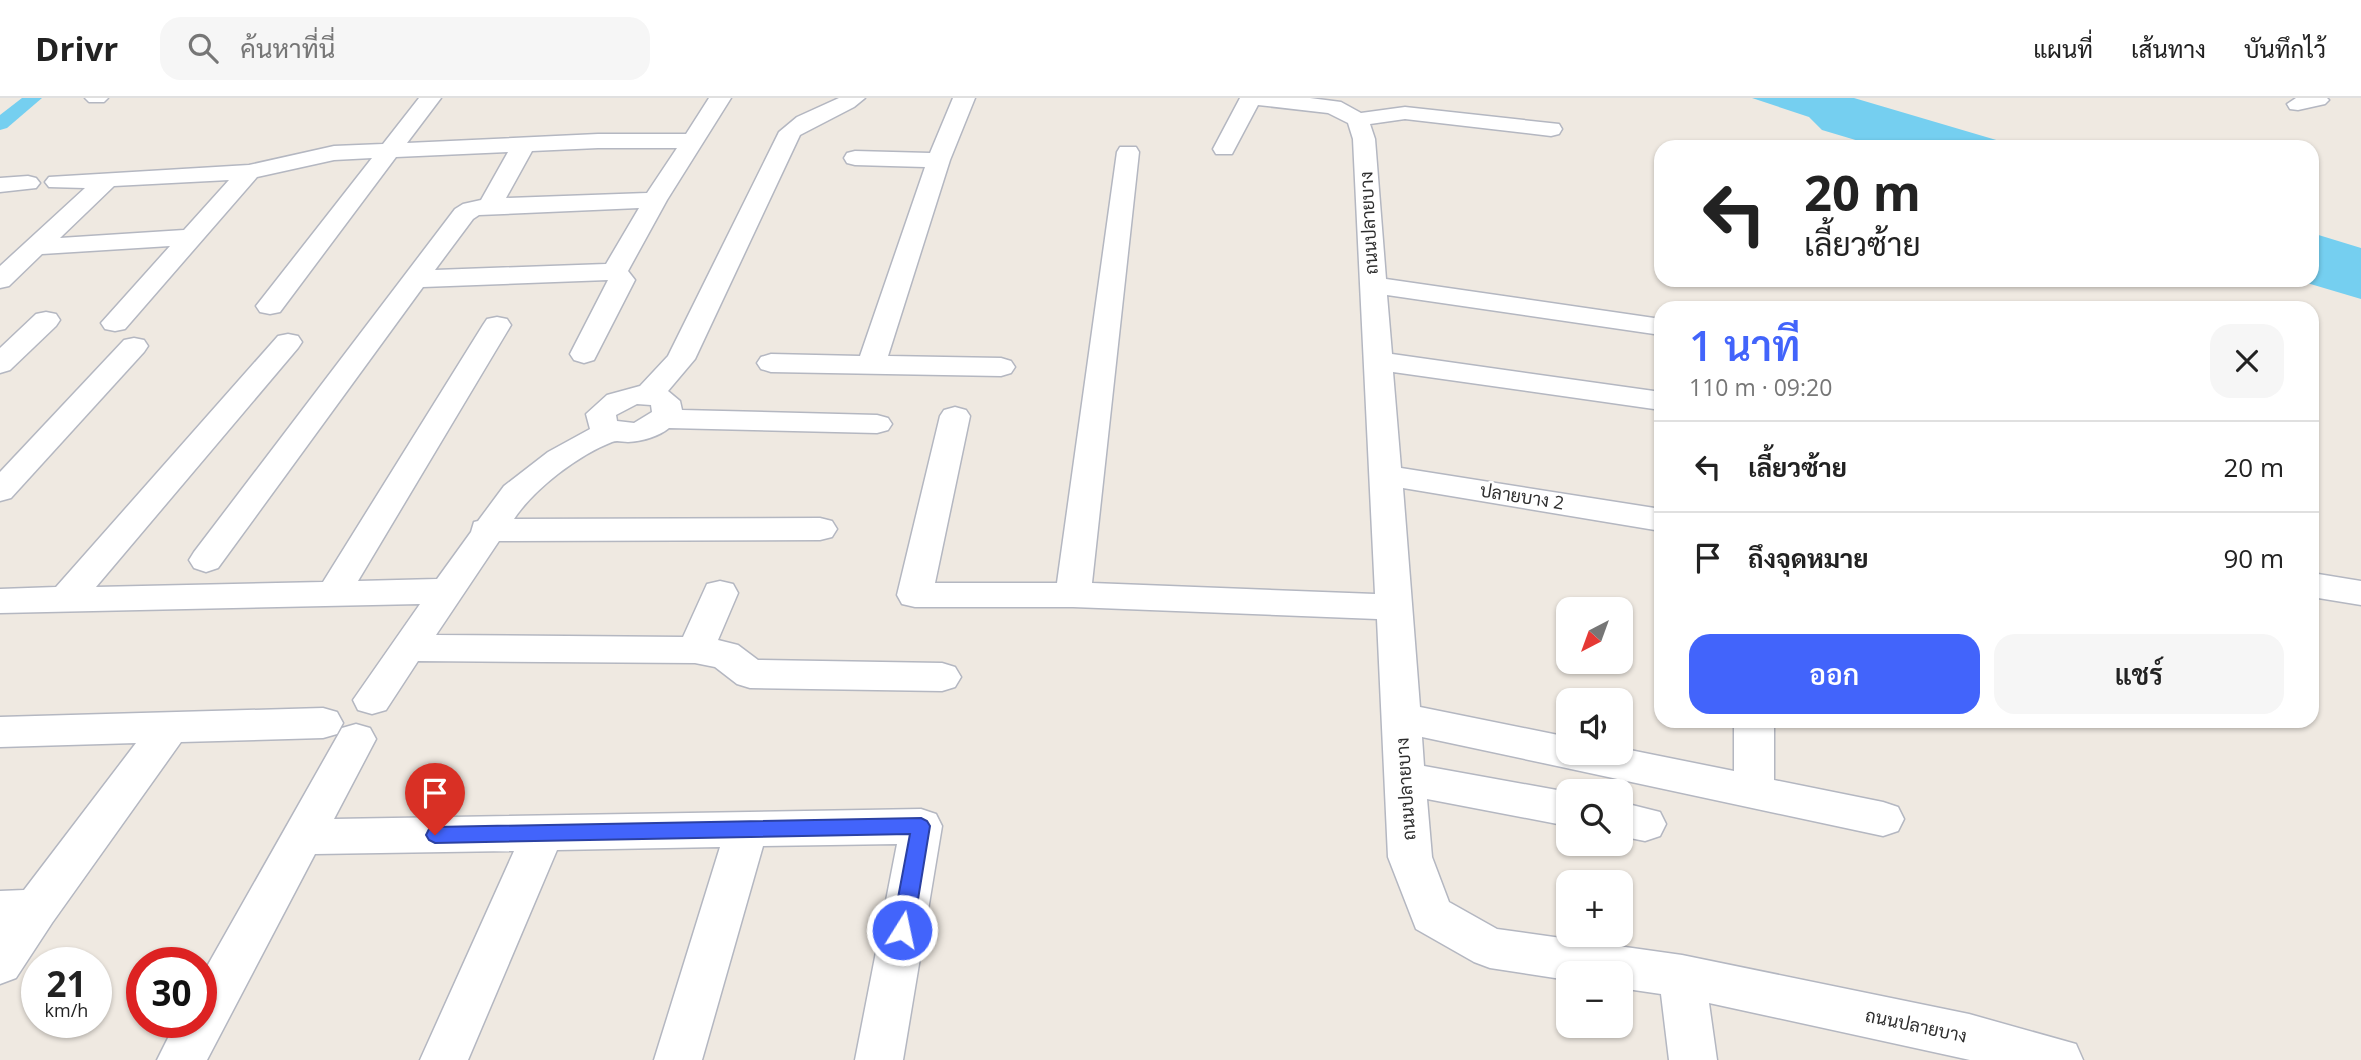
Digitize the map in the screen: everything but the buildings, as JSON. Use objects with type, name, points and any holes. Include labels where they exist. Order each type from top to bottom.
[{"type":"street","points":[[270,306],[430,98],[436,98]]},
{"type":"street","points":[[615,272],[655,200],[720,98]]},
{"type":"street","points":[[871,365],[939,160],[964,98]]},
{"type":"street","points":[[1224,149],[1253,98],[1551,129]]},
{"type":"street","points":[[0,732],[170,727],[367,733],[382,717],[384,709],[380,703],[372,700],[410,648],[486,530],[514,493],[559,458],[610,430],[643,430],[681,359],[790,132],[844,102]]},
{"type":"street","name":"ถนนปลายบาง","points":[[1351,110],[1364,139],[1410,857],[1432,915],[1490,948],[1682,976],[1969,1037],[2059,1060]]},
{"type":"street","points":[[57,182],[249,172],[334,153],[524,144],[692,141]]},
{"type":"street","points":[[490,206],[524,144]]},
{"type":"street","points":[[1073,594],[1128,152]]},
{"type":"street","points":[[855,158],[939,160]]},
{"type":"street","points":[[0,491],[125,334],[191,237],[249,172]]},
{"type":"street","points":[[0,280],[108,179]]},
{"type":"street","points":[[0,185],[28,183]]},
{"type":"street","points":[[206,560],[464,214],[490,206],[655,200]]},
{"type":"street","points":[[35,247],[191,237]]},
{"type":"street","points":[[416,279],[615,272]]},
{"type":"street","points":[[584,354],[622,280],[615,272]]},
{"type":"street","points":[[1372,285],[1654,326]]},
{"type":"street","points":[[0,364],[46,320]]},
{"type":"street","points":[[334,592],[497,325]]},
{"type":"street","points":[[66,599],[288,342]]},
{"type":"street","points":[[1377,361],[1654,400]]},
{"type":"street","points":[[771,363],[1001,367]]},
{"type":"street","points":[[655,407],[877,424]]},
{"type":"street","points":[[954,416],[915,595],[1073,594],[1394,607]]},
{"type":"street","name":"ปลายบาง 2","points":[[1384,475],[1654,519]]},
{"type":"street","points":[[486,530],[820,528]]},
{"type":"street","points":[[2319,586],[2361,593]]},
{"type":"street","points":[[0,601],[334,592],[446,592]]},
{"type":"street","points":[[695,650],[720,593]]},
{"type":"street","points":[[410,648],[695,650],[725,655],[750,674],[942,677]]},
{"type":"street","points":[[1401,718],[1883,819]]},
{"type":"street","points":[[0,962],[18,909],[170,727]]},
{"type":"street","points":[[1754,728],[1754,792]]},
{"type":"street","points":[[181,1060],[302,837],[339,731]]},
{"type":"street","points":[[1405,779],[1556,807]]},
{"type":"street","points":[[302,837],[921,826],[879,1060]]},
{"type":"street","points":[[678,1060],[747,829]]},
{"type":"street","points":[[444,1060],[542,833]]},
{"type":"street","points":[[1682,976],[1693,1060]]},
{"type":"water","points":[[1752,98],[1854,98],[1996,140],[1856,140],[1822,130],[1809,117]]},
{"type":"water","points":[[2319,235],[2361,248],[2361,299],[2319,287]]},
{"type":"waterway","points":[[0,124],[33,98]]},
{"type":"route","points":[[435,835],[921,826],[902,930]]}]
